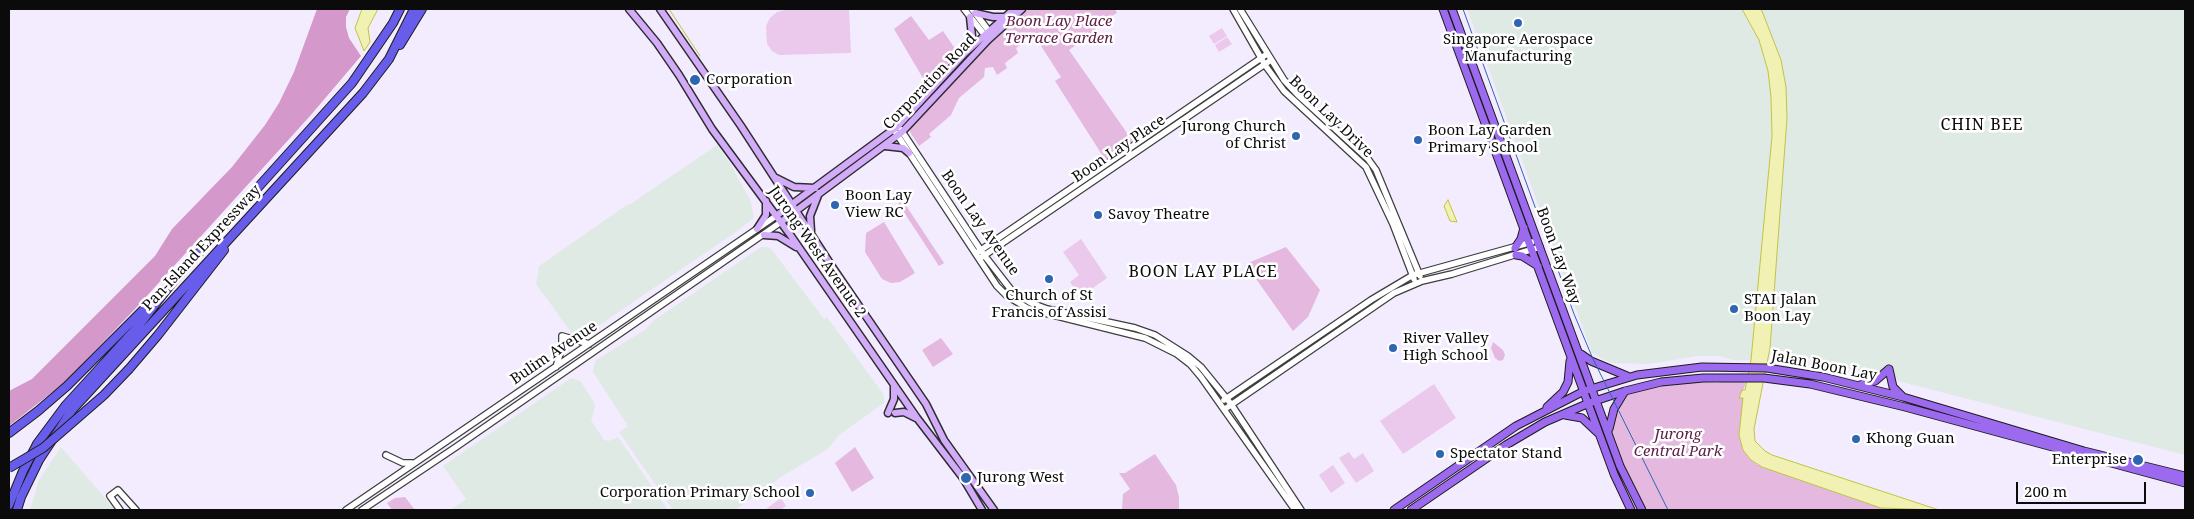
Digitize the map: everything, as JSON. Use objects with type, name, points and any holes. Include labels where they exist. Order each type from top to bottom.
[{"type":"highway","points":[[393,23],[396,9]]},
{"type":"highway","name":"Pan-Island Expressway","points":[[9,505],[23,471],[38,444],[60,412],[140,324],[171,284],[352,84],[393,23],[400,9]]},
{"type":"highway","name":"Pan-Island Expressway","points":[[17,510],[21,497],[40,460],[72,410],[363,93],[389,59],[414,9]]},
{"type":"highway","points":[[389,59],[404,40],[422,9]]},
{"type":"highway","points":[[9,468],[42,448],[104,394],[128,369],[207,272],[231,237]]},
{"type":"highway","points":[[9,432],[38,411],[67,386],[150,302],[171,284]]},
{"type":"main road","name":"Jurong West Avenue 2","points":[[629,9],[663,51],[712,128],[766,200],[894,386],[963,478],[982,510]]},
{"type":"main road","name":"Jurong West Avenue 2","points":[[660,9],[741,126],[793,208],[926,404],[944,440],[994,510]]},
{"type":"main road","name":"Corporation Road","points":[[817,190],[883,146],[1004,16],[1014,9]]},
{"type":"main road","name":"Corporation Road","points":[[776,216],[793,208],[898,131],[965,53],[1022,9]]},
{"type":"main road","name":"Boon Lay Way","points":[[1443,9],[1614,474],[1631,510]]},
{"type":"main road","name":"Boon Lay Way","points":[[1452,9],[1608,432],[1627,482],[1642,510]]},
{"type":"main road","points":[[965,53],[972,36],[972,13],[993,17],[1004,16]]},
{"type":"main road","points":[[883,146],[890,145],[903,148],[909,153]]},
{"type":"main road","points":[[773,176],[794,187],[817,190],[810,216],[811,230],[815,239]]},
{"type":"main road","points":[[757,229],[766,215],[766,200]]},
{"type":"main road","name":"Corporation Road","points":[[781,222],[793,208]]},
{"type":"main road","points":[[1524,227],[1515,252],[1538,266]]},
{"type":"main road","points":[[764,235],[785,239],[801,251]]},
{"type":"main road","points":[[1579,352],[1591,361],[1629,377]]},
{"type":"main road","points":[[1540,413],[1566,387],[1571,370],[1570,353]]},
{"type":"main road","name":"Jalan Boon Lay","points":[[1394,510],[1516,426],[1584,391],[1629,377],[1702,367],[1767,368],[1812,374],[1903,397],[2084,451],[2185,476]]},
{"type":"main road","points":[[1856,395],[1854,385],[1875,381],[1889,369],[1893,387],[1903,397]]},
{"type":"main road","name":"Jalan Boon Lay","points":[[1411,510],[1506,445],[1589,403],[1625,391],[1673,380],[1746,377],[1800,382],[1856,395],[2185,483]]},
{"type":"main road","points":[[894,386],[891,413],[907,413],[917,418]]},
{"type":"main road","points":[[1608,432],[1610,418],[1625,391]]},
{"type":"main road","points":[[1562,415],[1582,418],[1600,435]]},
{"type":"street","points":[[964,9],[972,13],[988,35]]},
{"type":"street","name":"Boon Lay Drive","points":[[1233,9],[1265,65],[1284,91],[1366,167],[1406,248]]},
{"type":"street","name":"Boon Lay Drive","points":[[1240,9],[1271,60],[1299,96],[1368,159],[1376,170],[1419,282]]},
{"type":"street","name":"Boon Lay Place","points":[[980,254],[1267,54]]},
{"type":"street","name":"Boon Lay Place","points":[[980,254],[1147,146],[1271,60]]},
{"type":"street","points":[[1239,74],[1244,79]]},
{"type":"street","points":[[1314,119],[1314,115],[1318,113]]},
{"type":"street","name":"Boon Lay Avenue","points":[[898,131],[909,153],[980,254],[1012,291],[1031,303],[1047,309],[1135,328],[1164,339],[1188,356],[1201,367],[1232,404],[1301,510]]},
{"type":"street","name":"Boon Lay Avenue","points":[[898,131],[980,254],[997,286],[1007,296],[1018,304],[1046,314],[1133,334],[1160,344],[1190,364],[1225,409],[1295,510]]},
{"type":"street","points":[[1334,137],[1338,135],[1338,131]]},
{"type":"street","points":[[1143,139],[1147,146]]},
{"type":"street","name":"Bulim Avenue","points":[[346,510],[776,216]]},
{"type":"street","name":"Bulim Avenue","points":[[362,510],[781,222]]},
{"type":"street","points":[[1225,409],[1394,293],[1419,282],[1539,243]]},
{"type":"street","points":[[1220,403],[1371,300],[1416,274],[1515,252]]},
{"type":"street","points":[[556,367],[562,347],[562,336],[589,344]]},
{"type":"street","points":[[386,455],[403,463],[414,463]]},
{"type":"street","points":[[120,510],[110,496],[118,490],[136,510]]},
{"type":"shaded area","points":[[317,9],[350,9],[346,17],[346,27],[349,38],[361,56],[310,116],[135,309],[64,383],[9,426],[9,391],[32,379],[155,256],[172,229],[232,167],[265,125],[279,103],[294,72]]},
{"type":"shaded area","points":[[362,9],[378,9],[368,28],[370,42],[364,51],[355,28]]},
{"type":"shaded area","points":[[849,9],[851,53],[779,55],[772,51],[767,44],[766,26],[770,18],[777,12],[785,10]]},
{"type":"shaded area","points":[[1467,9],[1742,9],[1759,40],[1768,71],[1772,136],[1751,360],[1734,360],[1719,356],[1698,356],[1649,364],[1610,363],[1592,353]]},
{"type":"shaded area","points":[[1742,9],[1760,9],[1762,11],[1781,60],[1786,87],[1787,118],[1770,348],[1754,429],[1755,441],[1772,455],[1939,510],[1881,508],[1762,467],[1751,460],[1743,450],[1739,435],[1743,398],[1739,398],[1742,390],[1745,390],[1751,360],[1772,136],[1768,71],[1759,40]]},
{"type":"shaded area","points":[[1760,9],[2185,9],[2185,455],[1770,348],[1787,118],[1781,60]]},
{"type":"shaded area","points":[[1222,28],[1227,36],[1214,44],[1209,36]]},
{"type":"shaded area","points":[[1077,31],[1082,38],[1071,45],[1066,38]]},
{"type":"shaded area","points":[[1227,37],[1232,44],[1219,52],[1215,45]]},
{"type":"shaded area","points":[[717,145],[731,165],[751,202],[754,218],[582,337],[573,335],[536,284],[539,266]]},
{"type":"shaded area","points":[[1448,200],[1457,222],[1450,221],[1444,206]]},
{"type":"shaded area","points":[[1081,239],[1107,278],[1080,297],[1070,282],[1079,275],[1063,252]]},
{"type":"shaded area","points":[[761,247],[768,247],[772,250],[824,319],[827,317],[884,395],[884,403],[839,435],[828,449],[784,475],[735,510],[673,510],[619,432],[628,426],[593,372],[595,361],[646,329],[653,321]]},
{"type":"shaded area","points":[[571,378],[580,381],[594,402],[595,407],[591,420],[604,440],[609,441],[618,437],[668,510],[450,510],[466,499],[443,466]]},
{"type":"shaded area","points":[[1434,384],[1456,418],[1403,454],[1380,421]]},
{"type":"shaded area","points":[[61,447],[115,510],[30,510],[39,480]]},
{"type":"shaded area","points":[[1349,452],[1354,459],[1363,453],[1374,471],[1356,483],[1339,458]]},
{"type":"shaded area","points":[[1333,465],[1345,483],[1331,493],[1319,475]]},
{"type":"shaded area","points":[[781,498],[786,506],[780,510],[766,509]]},
{"type":"green space","name":"Boon Lay Place Terrace Garden","points":[[1027,9],[1115,9],[1117,13],[1094,26],[1097,31],[1069,50],[1134,143],[1106,161],[1055,81],[1061,77],[1034,35],[1016,48],[1018,53],[1005,63],[1007,68],[997,75],[993,67],[985,68],[984,77],[959,98],[951,115],[929,134],[931,137],[919,146],[910,132],[910,126],[1000,31]]},
{"type":"green space","points":[[911,16],[929,40],[943,31],[958,53],[927,85],[894,29]]},
{"type":"green space","points":[[903,201],[944,263],[939,266],[898,203]]},
{"type":"green space","points":[[884,222],[915,273],[900,282],[891,283],[882,279],[865,252],[866,233]]},
{"type":"green space","points":[[1286,247],[1320,290],[1308,317],[1293,331],[1254,276],[1248,263]]},
{"type":"green space","points":[[941,338],[953,354],[933,367],[922,350]]},
{"type":"green space","points":[[1493,342],[1503,350],[1505,355],[1503,360],[1499,361],[1495,358],[1491,348]]},
{"type":"green space","name":"Jurong Central Park","points":[[1737,379],[1746,383],[1740,398],[1744,398],[1739,435],[1743,450],[1756,464],[1881,508],[1908,510],[1642,510],[1609,432],[1611,418],[1624,396],[1631,391],[1659,384],[1695,381],[1716,383]]},
{"type":"green space","points":[[855,447],[874,478],[852,492],[835,463]]},
{"type":"green space","points":[[1155,454],[1176,485],[1179,497],[1179,510],[1122,510],[1123,494],[1130,489],[1119,473],[1125,473]]},
{"type":"green space","points":[[405,497],[415,510],[392,510],[387,503],[395,498]]},
{"type":"waterway","points":[[669,9],[700,56]]},
{"type":"railway","points":[[1463,9],[1574,314],[1593,359],[1668,510]]},
{"type":"place","name":"Singapore Aerospace Manufacturing","points":[[1518,23]]},
{"type":"place","name":"Corporation","points":[[695,80]]},
{"type":"place","name":"Jurong Church of Christ","points":[[1296,136]]},
{"type":"place","name":"Boon Lay Garden Primary School","points":[[1418,140]]},
{"type":"place","name":"Boon Lay View RC","points":[[835,205]]},
{"type":"place","name":"Savoy Theatre","points":[[1098,215]]},
{"type":"place","name":"Church of St Francis of Assisi","points":[[1049,279]]},
{"type":"place","name":"STAI Jalan Boon Lay","points":[[1734,309]]},
{"type":"place","name":"River Valley High School","points":[[1393,348]]},
{"type":"place","name":"Khong Guan","points":[[1856,439]]},
{"type":"place","name":"Spectator Stand","points":[[1440,454]]},
{"type":"place","name":"Enterprise","points":[[2138,460]]},
{"type":"place","name":"Jurong West","points":[[966,478]]},
{"type":"place","name":"Corporation Primary School","points":[[810,493]]},
{"type":"district","name":"CHIN BEE","points":[[1982,125]]},
{"type":"district","name":"BOON LAY PLACE","points":[[1203,272]]}]
